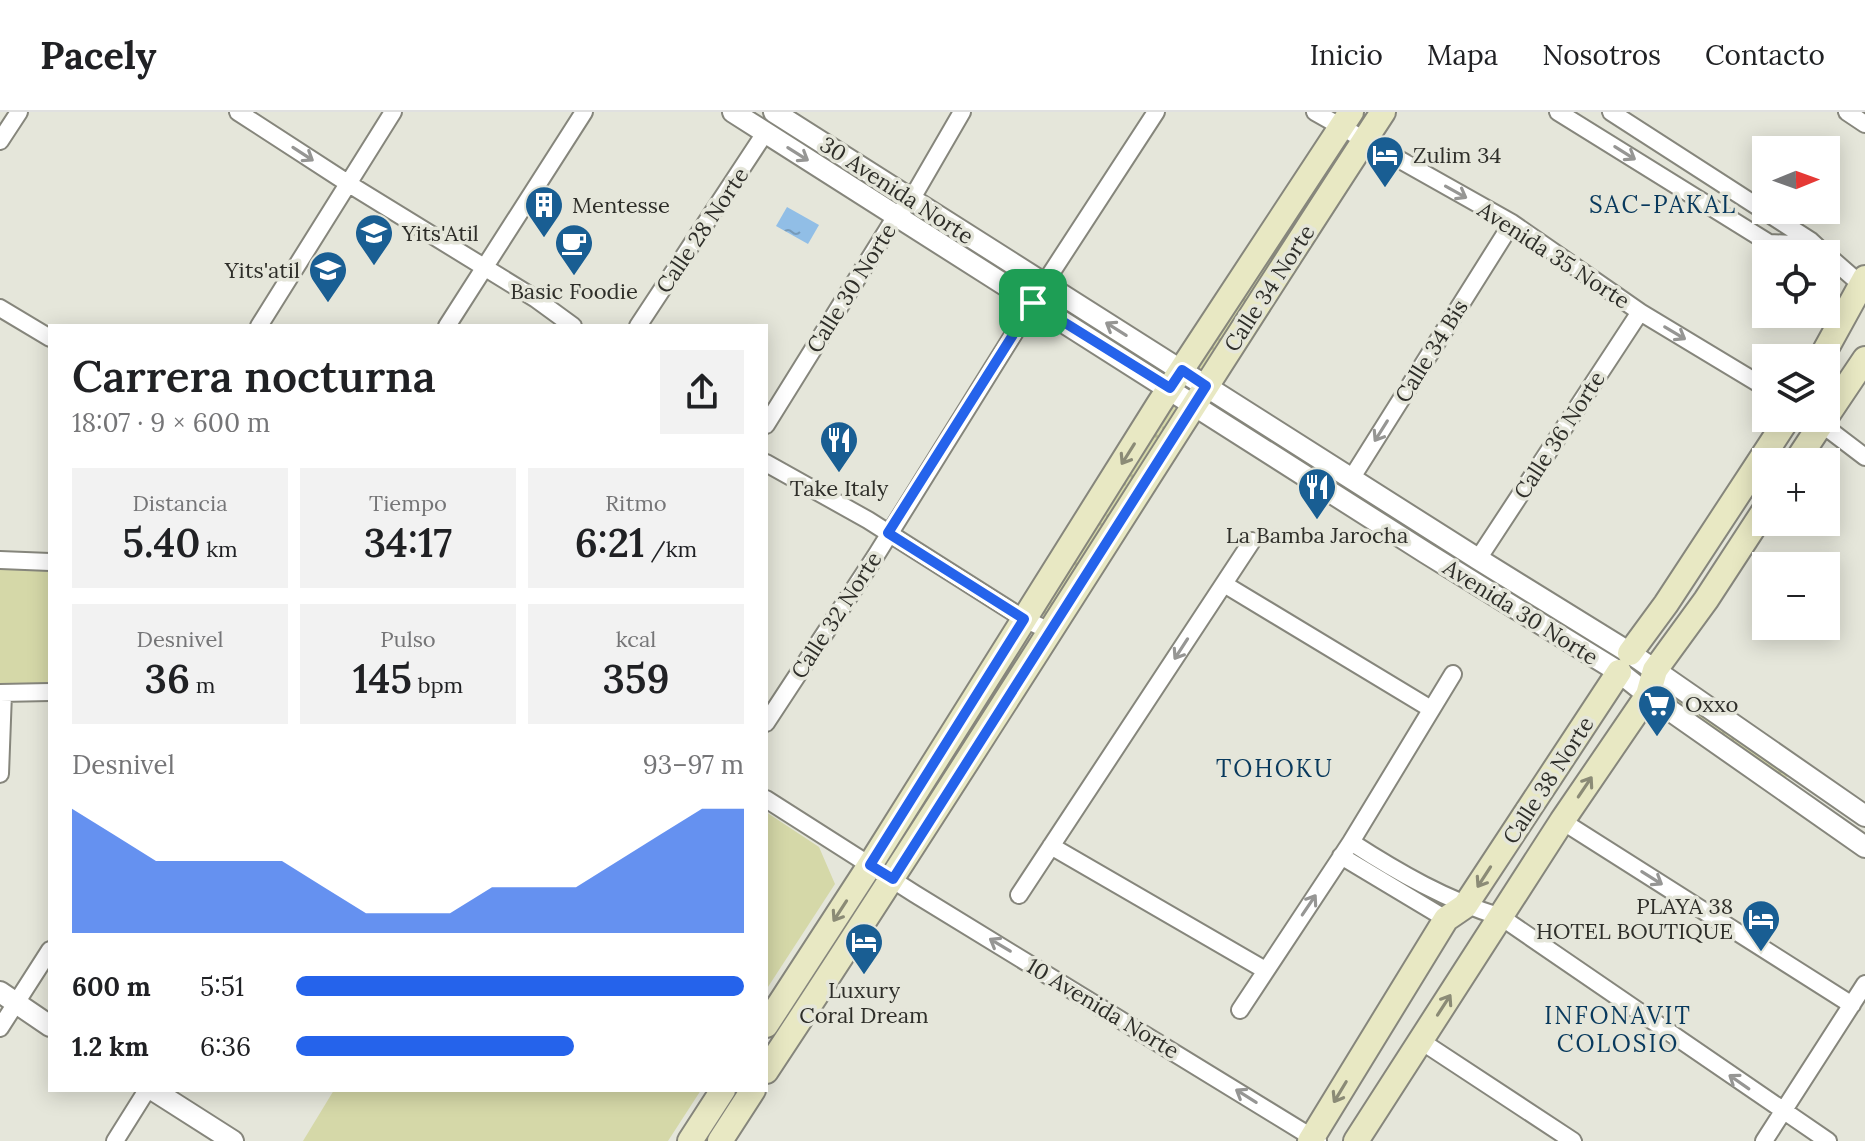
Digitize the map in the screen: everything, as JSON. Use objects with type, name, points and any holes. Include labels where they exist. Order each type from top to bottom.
[{"type":"main road","name":"Calle 34 Norte","points":[[768,1068],[893,879],[1383,112]]},
{"type":"main road","name":"Calle 34 Norte","points":[[768,1022],[1176,379],[1346,119]]},
{"type":"main road","points":[[1829,344],[1864,284]]},
{"type":"main road","points":[[1840,394],[1865,359]]},
{"type":"main road","name":"Calle 38 Norte","points":[[1313,1140],[1455,912],[1666,604],[1779,432]]},
{"type":"main road","name":"Calle 38 Norte","points":[[1356,1141],[1562,821],[1648,695],[1655,670],[1752,529]]},
{"type":"main road","points":[[690,1141],[721,1092]]},
{"type":"main road","points":[[720,1141],[748,1098],[726,1092]]},
{"type":"street","points":[[0,141],[19,112]]},
{"type":"street","points":[[238,112],[485,266],[570,324]]},
{"type":"street","points":[[260,324],[393,112]]},
{"type":"street","points":[[448,324],[584,112]]},
{"type":"street","points":[[733,112],[1033,303],[1176,379]]},
{"type":"street","name":"30 Avenida Norte","points":[[774,112],[1044,284],[1176,379]]},
{"type":"street","name":"Calle 30 Norte","points":[[768,422],[896,216],[911,200],[962,112]]},
{"type":"street","points":[[1044,284],[1156,112]]},
{"type":"street","name":"Avenida 35 Norte","points":[[1315,112],[1346,119],[1363,141],[1512,223],[1640,312],[1752,380]]},
{"type":"street","points":[[1558,112],[1769,243],[1793,244],[1806,238]]},
{"type":"street","points":[[1611,112],[1808,240]]},
{"type":"street","points":[[1847,112],[1865,124]]},
{"type":"street","name":"Calle 28 Norte","points":[[639,324],[765,133]]},
{"type":"street","name":"Calle 34 Bis","points":[[1351,479],[1512,223]]},
{"type":"street","points":[[1840,265],[1864,284]]},
{"type":"street","name":"Calle 32 Norte","points":[[768,720],[1033,303]]},
{"type":"street","points":[[0,308],[48,337]]},
{"type":"street","name":"Calle 36 Norte","points":[[1478,559],[1640,312]]},
{"type":"street","name":"Avenida 30 Norte","points":[[1176,379],[1426,553],[1625,662],[1655,670],[1865,816]]},
{"type":"street","name":"Avenida 30 Norte","points":[[1200,395],[1351,479],[1478,559],[1625,662],[1648,695],[1865,847]]},
{"type":"street","points":[[1837,432],[1865,457]]},
{"type":"street","points":[[768,464],[888,533],[1024,619],[1050,631]]},
{"type":"street","points":[[1019,895],[1252,541]]},
{"type":"street","points":[[0,560],[48,562]]},
{"type":"street","points":[[1224,584],[1431,709]]},
{"type":"street","points":[[1240,1010],[1346,849],[1453,674]]},
{"type":"street","points":[[0,774],[2,693],[48,692]]},
{"type":"street","name":"10 Avenida Norte","points":[[768,800],[1313,1140]]},
{"type":"street","points":[[1562,821],[1852,1005]]},
{"type":"street","points":[[1051,846],[1265,970]]},
{"type":"street","points":[[1346,849],[1407,877],[1455,912],[1501,917],[1828,1141]]},
{"type":"street","points":[[0,1028],[8,997],[48,952]]},
{"type":"street","points":[[1764,1141],[1865,984]]},
{"type":"street","points":[[8,997],[48,1025]]},
{"type":"street","points":[[1421,1041],[1573,1141]]},
{"type":"street","points":[[115,1141],[149,1092]]},
{"type":"street","points":[[153,1092],[233,1141]]},
{"type":"green space","points":[[1344,143],[1348,146],[1203,370],[1199,371],[1198,365]]},
{"type":"green space","points":[[1174,398],[1180,402],[1126,494],[1047,617],[1043,616],[1041,611],[1121,489]]},
{"type":"green space","points":[[1210,400],[1612,653],[1612,657],[1210,405]]},
{"type":"green space","points":[[0,566],[48,568],[48,685],[0,685]]},
{"type":"green space","points":[[1024,637],[1029,637],[1029,644],[890,860],[889,856]]},
{"type":"green space","points":[[1664,689],[1786,774],[1787,777],[1662,693]]},
{"type":"green space","points":[[768,813],[819,847],[835,884],[768,987]]},
{"type":"green space","points":[[333,1092],[700,1092],[668,1141],[303,1141]]},
{"type":"water","points":[[787,207],[819,225],[808,244],[776,226]]},
{"type":"place","name":"Zulim 34","points":[[1385,189]]},
{"type":"place","name":"Mentesse","points":[[544,239]]},
{"type":"place","name":"Yits'Atil","points":[[374,267]]},
{"type":"place","name":"Basic Foodie","points":[[574,277]]},
{"type":"place","name":"Yits'atil","points":[[328,304]]},
{"type":"place","name":"Take Italy","points":[[839,474]]},
{"type":"place","name":"La Bamba Jarocha","points":[[1317,521]]},
{"type":"place","name":"Oxxo","points":[[1657,738]]},
{"type":"place","name":"PLAYA 38 HOTEL BOUTIQUE","points":[[1761,953]]},
{"type":"place","name":"Luxury Coral Dream","points":[[864,976]]},
{"type":"district","name":"SAC-PAKAL","points":[[1663,205]]},
{"type":"district","name":"TOHOKU","points":[[1275,769]]},
{"type":"district","name":"INFONAVIT COLOSIO","points":[[1618,1030]]},
{"type":"route","points":[[1033,303],[1170,388],[1182,370],[1206,386],[893,879],[870,865],[1024,619],[888,533],[1033,303]]}]
